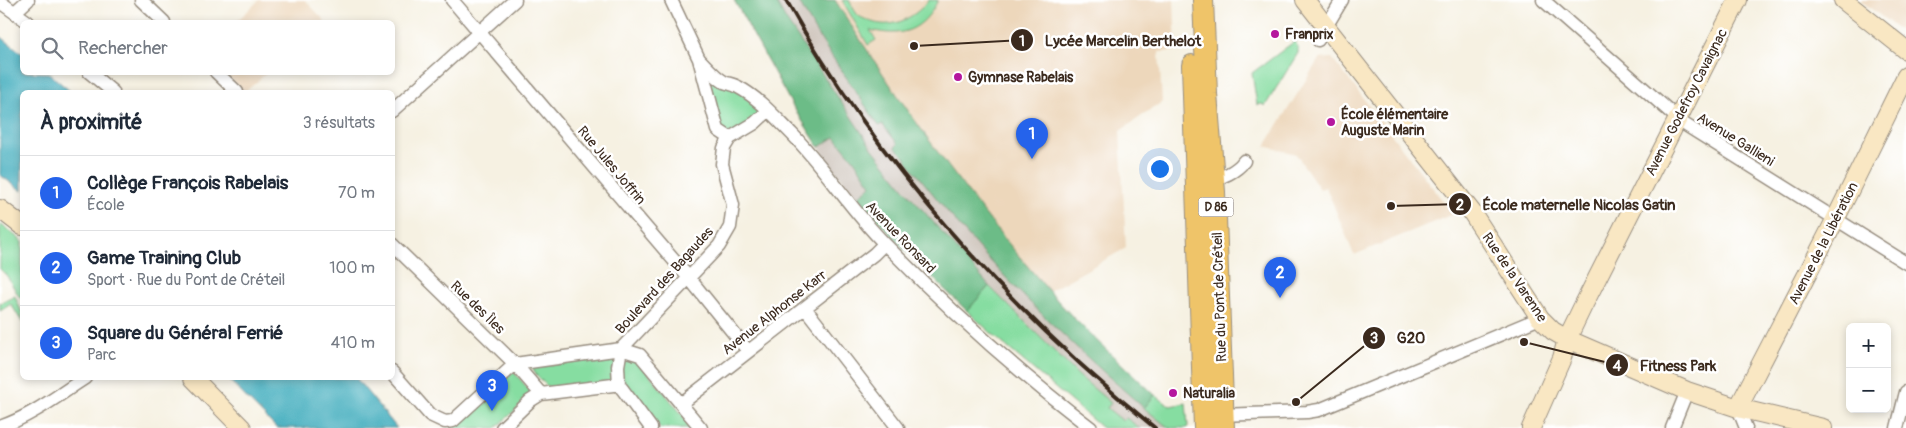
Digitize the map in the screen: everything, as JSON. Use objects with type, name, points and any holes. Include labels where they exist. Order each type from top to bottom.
[{"type":"main road","name":"Rue du Pont de Créteil","points":[[1190,0],[1224,422]]},
{"type":"main road","name":"Rue du Pont de Créteil","points":[[1203,0],[1207,94],[1204,422]]},
{"type":"main road","name":"Rue de la Varenne","points":[[1305,0],[1322,33],[1471,211],[1540,318],[1553,331],[1567,339],[1687,391],[1738,408],[1823,428]]},
{"type":"main road","name":"Avenue Godefroy Cavaignac","points":[[1531,428],[1562,358],[1567,339],[1738,0]]},
{"type":"main road","points":[[1843,0],[1906,50]]},
{"type":"main road","name":"Avenue de la Libération","points":[[1738,408],[1836,219],[1906,76]]},
{"type":"main road","points":[[0,209],[20,224]]},
{"type":"main road","points":[[196,380],[237,423]]},
{"type":"street","points":[[15,12],[28,0]]},
{"type":"street","points":[[141,0],[162,20]]},
{"type":"street","name":"Rue Jules Joffrin","points":[[452,0],[748,351]]},
{"type":"street","points":[[395,107],[516,0]]},
{"type":"street","points":[[671,0],[699,59],[718,130],[730,138],[755,123],[768,111]]},
{"type":"street","points":[[1322,33],[1342,0]]},
{"type":"street","name":"Avenue Gallieni","points":[[1543,0],[1692,129],[1906,263]]},
{"type":"street","points":[[0,2],[25,20]]},
{"type":"street","name":"Avenue Ronsard","points":[[699,59],[713,74],[724,81],[738,86],[768,111],[810,152],[856,213],[884,244],[973,328],[1050,396],[1091,428]]},
{"type":"street","points":[[93,75],[111,90]]},
{"type":"street","points":[[219,75],[234,90]]},
{"type":"street","points":[[709,95],[709,89],[715,83],[724,81]]},
{"type":"street","name":"Boulevard des Bagaudes","points":[[619,385],[618,366],[622,349],[719,246],[730,227],[733,205],[722,164],[724,148],[730,138]]},
{"type":"street","points":[[1206,180],[1240,167],[1244,161]]},
{"type":"street","name":"Avenue Alphonse Karr","points":[[682,403],[874,254],[884,244]]},
{"type":"street","name":"Rue des Îles","points":[[395,247],[515,364],[541,394]]},
{"type":"street","points":[[805,308],[898,428]]},
{"type":"street","points":[[1224,422],[1319,410],[1540,318]]},
{"type":"street","points":[[395,375],[430,415],[447,425],[515,364],[622,349],[640,355],[701,428]]},
{"type":"street","points":[[0,427],[40,409],[82,380]]},
{"type":"street","points":[[502,428],[530,401],[541,394],[619,385],[651,428]]},
{"type":"street","points":[[1672,428],[1687,391]]},
{"type":"street","points":[[1897,428],[1906,392]]},
{"type":"street","points":[[1738,408],[1746,428]]},
{"type":"street","name":"Rue du Pont de Créteil","points":[[1204,422],[1224,422]]},
{"type":"shaded area","points":[[259,0],[305,0],[324,20],[238,20]]},
{"type":"shaded area","points":[[734,0],[831,0],[948,175],[1068,312],[1183,428],[1102,428],[1000,341],[905,251],[831,166],[792,105]]},
{"type":"shaded area","points":[[835,0],[1174,0],[1176,51],[1159,52],[1162,102],[1120,131],[1126,248],[1049,291],[1027,268],[954,175],[878,69]]},
{"type":"shaded area","points":[[1860,0],[1906,0],[1906,35]]},
{"type":"shaded area","points":[[1332,58],[1453,214],[1354,255],[1326,187],[1320,189],[1296,154],[1265,146],[1319,59]]},
{"type":"shaded area","points":[[226,75],[265,75],[247,90],[243,90]]},
{"type":"green space","points":[[734,0],[775,0],[786,20],[872,148],[907,192],[989,286],[967,311],[905,251],[858,197],[871,185],[835,137],[819,147],[792,105]]},
{"type":"green space","points":[[798,0],[835,0],[884,76],[936,150],[1019,257],[1061,305],[1155,395],[1144,408],[1032,305],[962,229],[907,159],[895,147],[898,144],[882,124],[879,126],[815,31]]},
{"type":"green space","points":[[842,0],[849,0],[860,17],[876,23],[893,24],[909,18],[929,0],[938,0],[926,19],[910,30],[892,33],[870,30],[876,40],[868,45]]},
{"type":"green space","points":[[1295,41],[1298,53],[1265,106],[1262,104],[1257,105],[1252,73]]},
{"type":"green space","points":[[713,74],[768,111],[730,138],[718,130],[704,80]]},
{"type":"green space","points":[[0,224],[20,239],[20,298],[7,276],[0,269]]},
{"type":"green space","points":[[989,286],[1079,376],[1111,403],[1107,408],[1123,421],[1126,418],[1140,428],[1102,428],[967,311]]},
{"type":"green space","points":[[15,296],[20,308],[20,319],[11,304],[0,311],[1,303]]},
{"type":"green space","points":[[625,355],[636,358],[693,428],[660,428],[624,383],[550,389],[536,375],[532,367]]},
{"type":"green space","points":[[513,371],[533,394],[496,428],[451,428]]},
{"type":"green space","points":[[1155,395],[1170,406],[1186,403],[1187,428],[1169,428],[1144,408]]},
{"type":"water","points":[[0,36],[20,51],[20,75],[51,75],[69,90],[20,90],[20,190],[0,175]]},
{"type":"water","points":[[229,380],[358,380],[397,428],[276,428]]},
{"type":"railway","points":[[786,0],[822,60],[862,119],[950,231],[1049,335],[1101,383],[1155,428]]},
{"type":"place","name":"Franprix","points":[[1275,34]]},
{"type":"place","name":"Lycée Marcelin Berthelot","points":[[914,46]]},
{"type":"place","name":"Gymnase Rabelais","points":[[958,77]]},
{"type":"place","name":"École élémentaire Auguste Marin","points":[[1331,122]]},
{"type":"place","name":"Collège François Rabelais","points":[[1032,159]]},
{"type":"place","name":"École maternelle Nicolas Gatin","points":[[1391,206]]},
{"type":"place","name":"Game Training Club","points":[[1280,298]]},
{"type":"place","name":"Fitness Park","points":[[1524,342]]},
{"type":"place","name":"Naturalia","points":[[1173,393]]},
{"type":"place","name":"G20","points":[[1296,402]]},
{"type":"place","name":"Square du Général Ferrié","points":[[492,411]]}]
